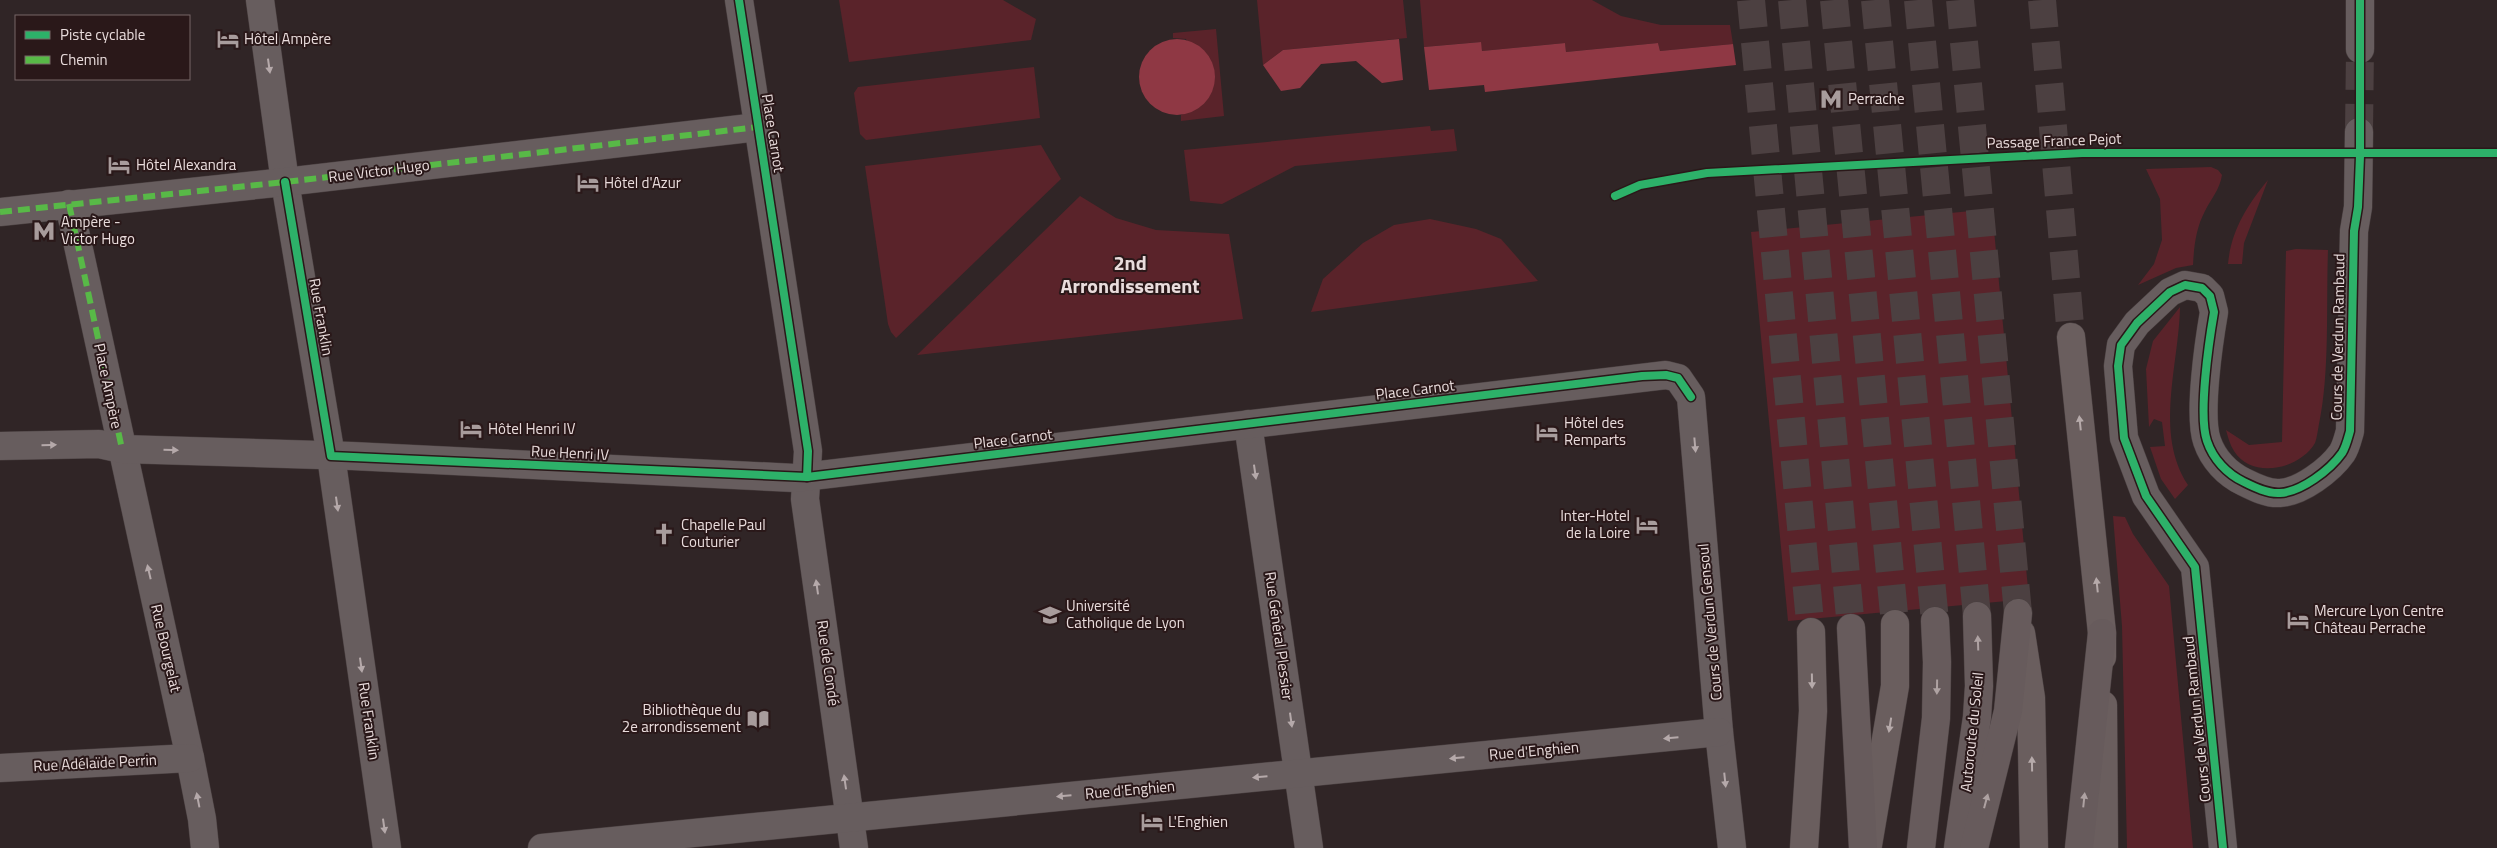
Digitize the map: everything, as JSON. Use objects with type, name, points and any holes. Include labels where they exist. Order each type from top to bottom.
[{"type":"highway","points":[[1974,848],[2008,711],[2018,614]]},
{"type":"highway","name":"Autoroute du Soleil","points":[[1958,848],[1979,686],[1977,616]]},
{"type":"highway","points":[[1921,848],[1936,718],[1937,662],[1935,620]]},
{"type":"highway","points":[[1851,628],[1860,763],[1863,848]]},
{"type":"highway","points":[[2079,848],[2102,633]]},
{"type":"main road","points":[[2071,337],[2102,633],[2104,848]]},
{"type":"main road","points":[[2018,614],[2031,698],[2034,848]]},
{"type":"main road","points":[[1867,848],[1895,686],[1895,624]]},
{"type":"main road","points":[[1804,848],[1813,711],[1811,632]]},
{"type":"street","name":"Rue Franklin","points":[[260,0],[285,182],[330,456],[387,848]]},
{"type":"street","name":"Place Carnot","points":[[739,0],[808,451],[807,477],[1642,376],[1666,375],[1678,378],[1691,397]]},
{"type":"street","points":[[2360,0],[2360,49]]},
{"type":"street","name":"Rue Victor Hugo","points":[[0,212],[285,182],[758,127]]},
{"type":"street","name":"Cours de Verdun Rambaud","points":[[2223,848],[2195,568],[2146,496],[2124,438],[2118,366],[2121,344],[2137,324],[2170,292],[2185,285],[2202,288],[2210,296],[2214,312],[2203,417],[2207,440],[2218,462],[2237,479],[2258,489],[2280,493],[2306,484],[2330,467],[2343,451],[2350,432],[2354,230],[2358,207],[2359,132]]},
{"type":"street","name":"Place Ampère","points":[[0,446],[99,444],[122,449],[68,204]]},
{"type":"street","name":"Cours de Verdun Gensoul","points":[[1691,397],[1719,732],[1732,848]]},
{"type":"street","name":"Rue Général Plessier","points":[[1248,424],[1310,848]]},
{"type":"street","name":"Rue Henri IV","points":[[122,449],[330,456],[807,477]]},
{"type":"street","name":"Rue Bourgelat","points":[[122,449],[190,758],[202,819],[204,848]]},
{"type":"street","name":"Rue de Condé","points":[[807,477],[804,499],[854,848]]},
{"type":"street","name":"Rue d'Enghien","points":[[542,848],[616,845],[850,817],[1719,732]]},
{"type":"street","name":"Rue Adélaïde Perrin","points":[[0,768],[190,758]]},
{"type":"shaded area","points":[[839,0],[1003,0],[1036,19],[1031,40],[849,62]]},
{"type":"shaded area","points":[[1257,0],[1403,0],[1407,38],[1283,50],[1263,65]]},
{"type":"shaded area","points":[[1420,0],[1592,0],[1621,16],[1661,25],[1730,25],[1733,44],[1660,51],[1658,43],[1566,52],[1565,43],[1482,51],[1480,42],[1424,47]]},
{"type":"shaded area","points":[[1216,29],[1224,116],[1181,121],[1181,115],[1201,106],[1210,95],[1186,39],[1173,38],[1173,33]]},
{"type":"shaded area","points":[[1177,39],[1192,42],[1204,50],[1212,62],[1215,77],[1212,92],[1204,104],[1192,112],[1177,115],[1162,112],[1150,104],[1142,92],[1139,77],[1142,62],[1150,50],[1162,42]]},
{"type":"shaded area","points":[[1399,39],[1403,80],[1382,83],[1356,61],[1321,64],[1300,88],[1281,91],[1263,65],[1283,50]]},
{"type":"shaded area","points":[[1481,42],[1482,51],[1565,43],[1566,52],[1658,43],[1660,51],[1733,44],[1736,65],[1485,92],[1484,85],[1429,90],[1424,47]]},
{"type":"shaded area","points":[[1034,67],[1040,118],[866,140],[860,134],[854,93],[858,87]]},
{"type":"shaded area","points":[[1430,126],[1431,131],[1454,129],[1457,151],[1295,166],[1222,204],[1190,201],[1184,150]]},
{"type":"shaded area","points":[[1041,145],[1061,179],[896,338],[888,324],[865,166]]},
{"type":"shaded area","points":[[2211,167],[2218,170],[2222,175],[2199,224],[2193,265],[2176,268],[2138,285],[2154,264],[2162,240],[2160,199],[2146,169]]},
{"type":"shaded area","points":[[2268,180],[2244,243],[2242,264],[2228,264],[2233,240],[2241,219],[2253,199]]},
{"type":"shaded area","points":[[1080,196],[1116,218],[1156,230],[1229,234],[1243,319],[917,355]]},
{"type":"shaded area","points":[[1992,209],[2029,599],[1788,621],[1751,232]]},
{"type":"shaded area","points":[[1430,219],[1476,229],[1501,239],[1538,281],[1311,312],[1323,279],[1363,243],[1394,225]]},
{"type":"shaded area","points":[[2296,249],[2328,250],[2325,382],[2316,441],[2308,452],[2288,465],[2276,468],[2252,466],[2242,460],[2234,451],[2226,430],[2249,445],[2282,442],[2286,251]]},
{"type":"shaded area","points":[[2180,307],[2170,421],[2172,443],[2178,465],[2188,485],[2175,499],[2161,479],[2150,447],[2165,446],[2162,422],[2154,419],[2149,427],[2146,369],[2153,341]]},
{"type":"shaded area","points":[[2113,516],[2125,517],[2133,534],[2169,586],[2193,848],[2127,848],[2122,626]]},
{"type":"tunnel","points":[[1751,0],[1811,632]]},
{"type":"tunnel","points":[[1792,0],[1851,628]]},
{"type":"tunnel","points":[[1834,0],[1895,624]]},
{"type":"tunnel","points":[[1875,0],[1935,621]]},
{"type":"tunnel","points":[[1918,0],[1977,616]]},
{"type":"tunnel","points":[[1960,0],[2018,613]]},
{"type":"tunnel","points":[[2042,0],[2071,337]]},
{"type":"tunnel","points":[[2359,132],[2360,49]]},
{"type":"marked path","points":[[0,212],[285,182],[758,127]]},
{"type":"marked path","points":[[69,204],[122,449]]},
{"type":"cycle path","points":[[739,0],[808,451],[807,477]]},
{"type":"cycle path","points":[[2223,848],[2195,567],[2146,496],[2124,438],[2118,366],[2121,345],[2137,323],[2170,292],[2185,285],[2202,288],[2210,296],[2214,312],[2205,378],[2205,429],[2210,448],[2221,465],[2232,475],[2252,486],[2280,493],[2297,489],[2314,479],[2323,473],[2342,453],[2350,431],[2354,231],[2358,207],[2360,156],[2360,0]]},
{"type":"cycle path","name":"Passage France Pejot","points":[[1615,196],[1640,185],[1707,173],[2082,153],[2497,153]]},
{"type":"cycle path","points":[[285,182],[331,456],[807,477],[1642,376],[1666,375],[1678,378],[1691,397]]},
{"type":"place","name":"Hôtel Ampère","points":[[228,39]]},
{"type":"place","name":"Perrache","points":[[1831,99]]},
{"type":"place","name":"Hôtel Alexandra","points":[[119,165]]},
{"type":"place","name":"Hôtel d'Azur","points":[[588,183]]},
{"type":"place","name":"Ampère - Victor Hugo","points":[[44,231]]},
{"type":"place","name":"Hôtel Henri IV","points":[[471,429]]},
{"type":"place","name":"Hôtel des Remparts","points":[[1547,432]]},
{"type":"place","name":"Inter-Hotel de la Loire","points":[[1647,525]]},
{"type":"place","name":"Chapelle Paul Couturier","points":[[664,534]]},
{"type":"place","name":"Université Catholique de Lyon","points":[[1050,615]]},
{"type":"place","name":"Mercure Lyon Centre Château Perrache","points":[[2298,620]]},
{"type":"place","name":"Bibliothèque du 2e arrondissement","points":[[758,719]]},
{"type":"place","name":"L'Enghien","points":[[1152,822]]},
{"type":"district","name":"2nd Arrondissement","points":[[1130,274]]}]
